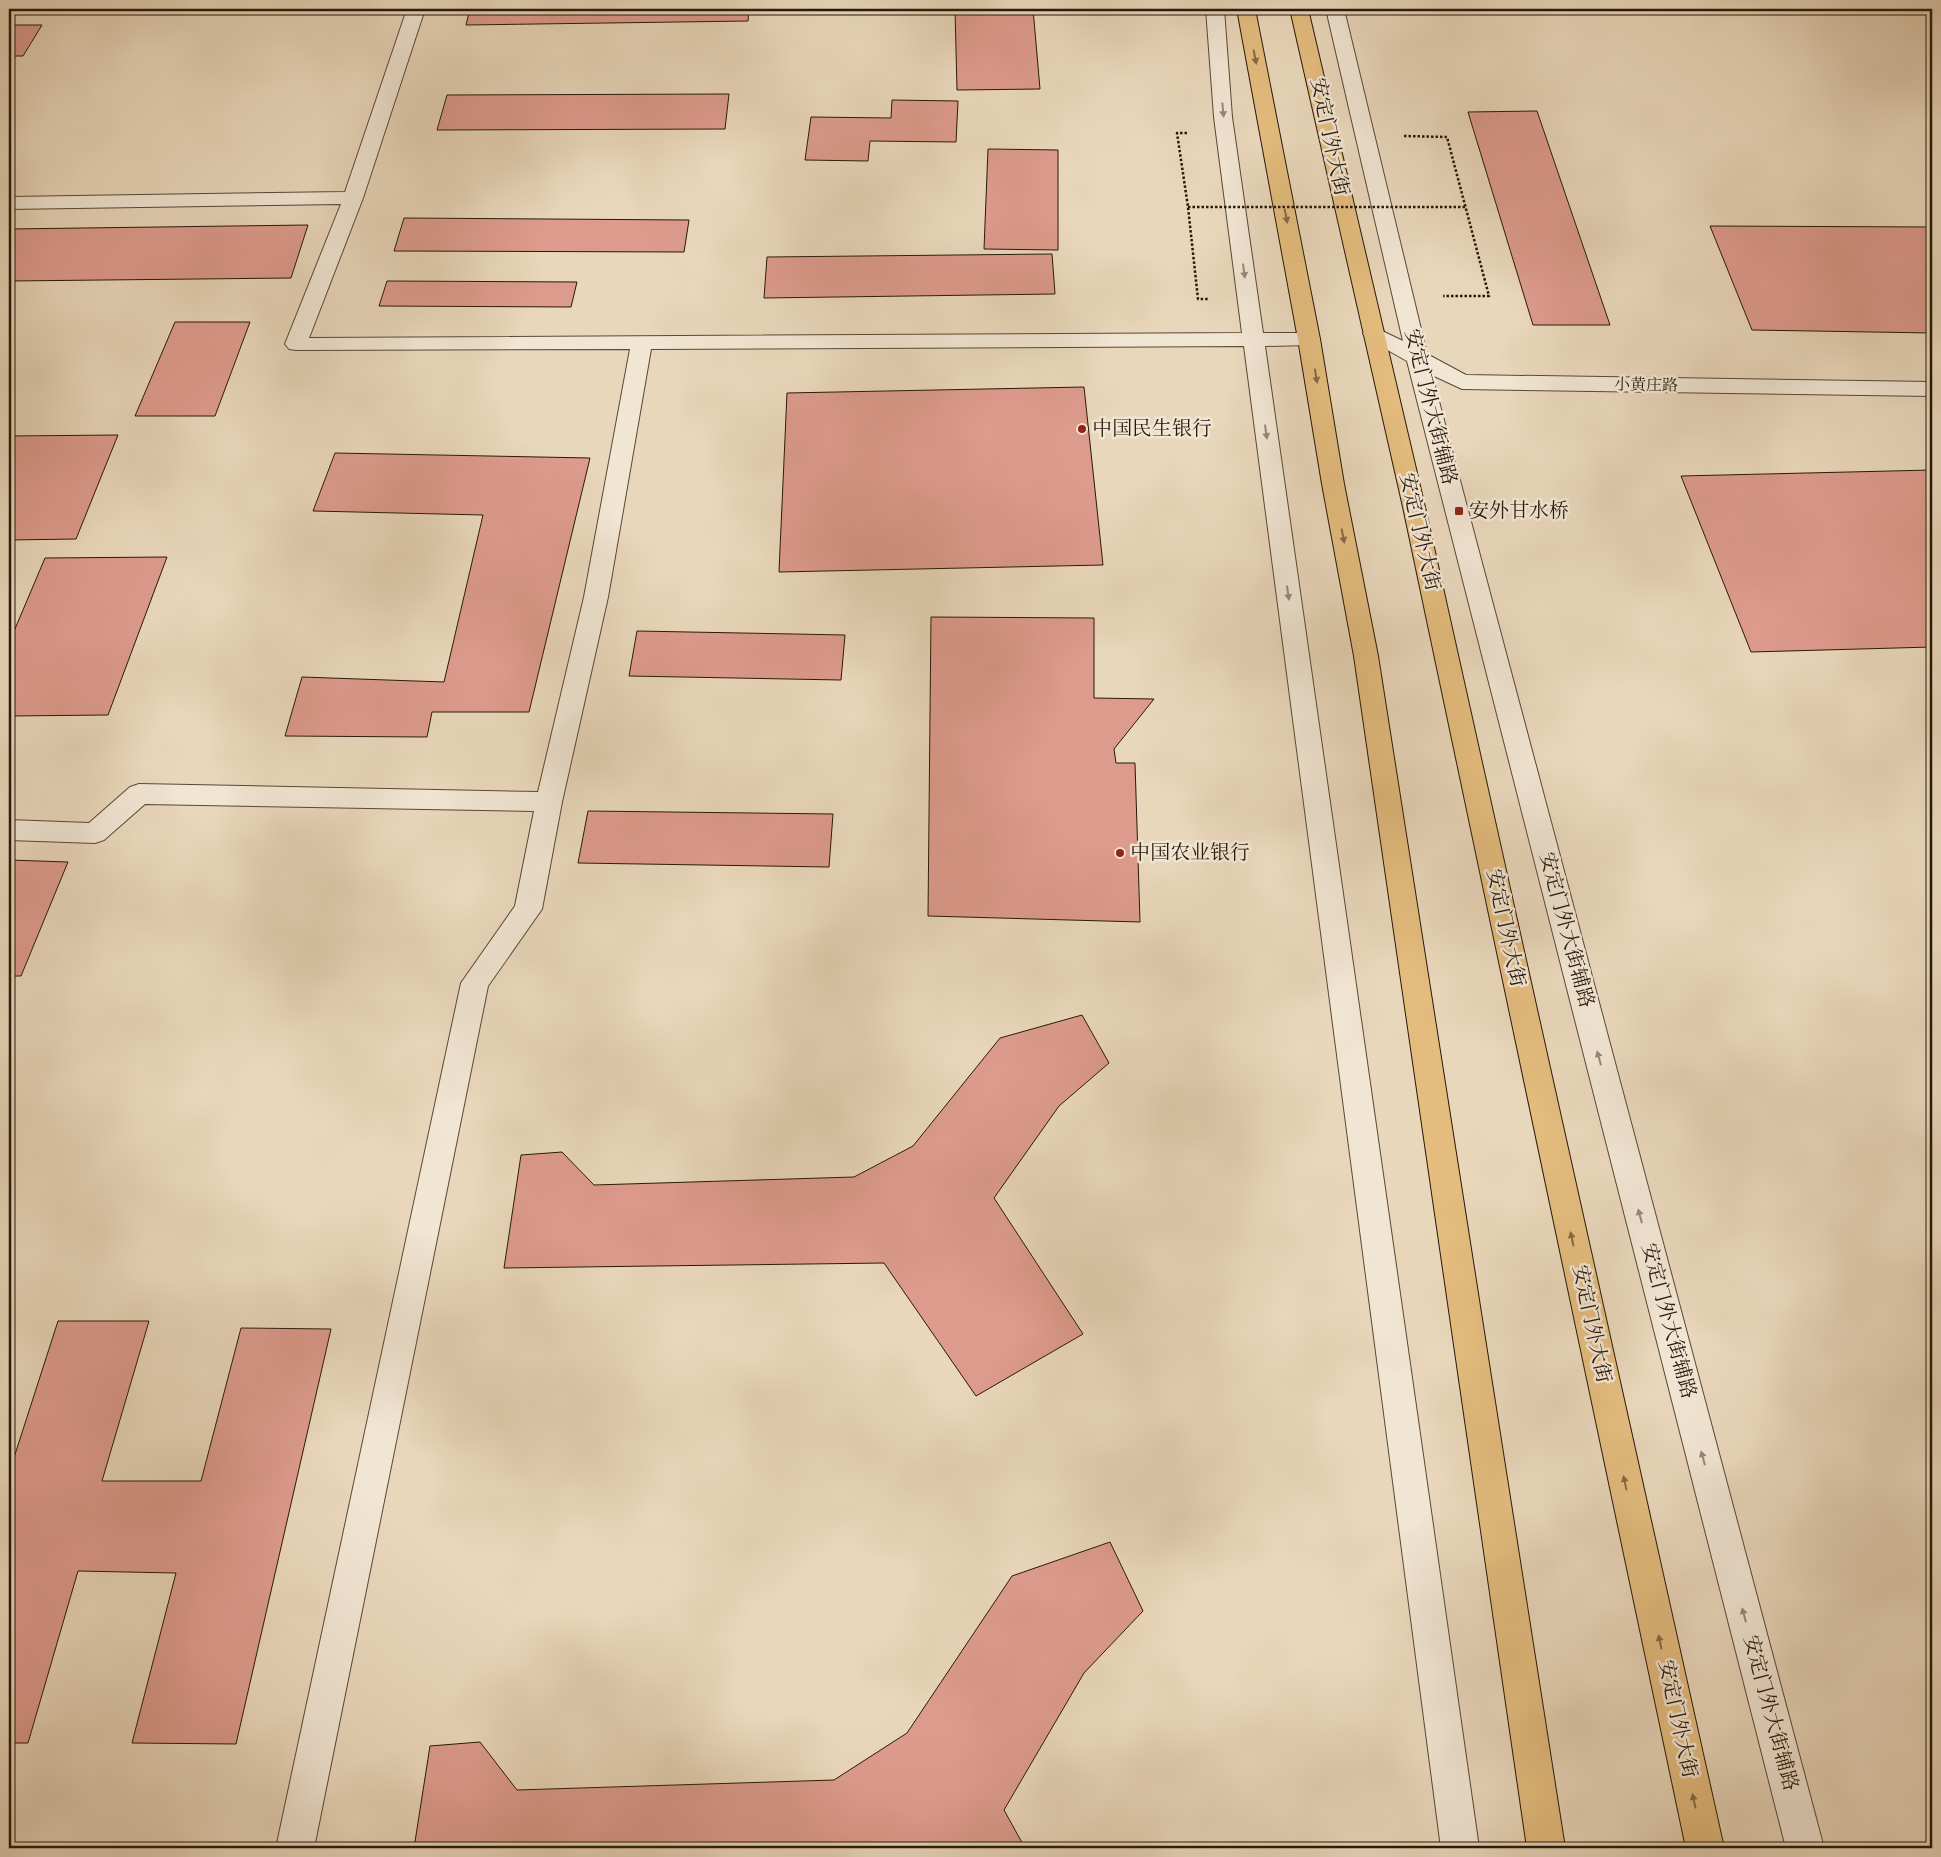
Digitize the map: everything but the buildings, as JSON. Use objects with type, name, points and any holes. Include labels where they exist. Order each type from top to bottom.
[{"type":"main road","points":[[1246,9],[1309,339],[1333,484],[1366,656],[1546,1848]]},
{"type":"main road","name":"安定门外大街","points":[[1299,9],[1414,507],[1705,1848]]},
{"type":"street","points":[[416,9],[353,198],[296,344],[1309,339]]},
{"type":"street","points":[[1214,9],[1223,117],[1460,1848]]},
{"type":"street","name":"安定门外大街辅路","points":[[1335,9],[1417,358],[1805,1848]]},
{"type":"street","points":[[9,203],[353,198]]},
{"type":"street","name":"小黄庄路","points":[[1373,334],[1462,382],[1932,389]]},
{"type":"street","points":[[296,1848],[475,983],[528,909],[549,802],[596,597],[642,342]]},
{"type":"street","points":[[9,830],[95,833],[139,794],[549,802]]},
{"type":"path","points":[[1176,133],[1188,207],[1198,299]]},
{"type":"path","points":[[1402,296],[1489,296],[1447,137]]},
{"type":"path","points":[[1188,207],[1467,207]]},
{"type":"place","name":"中国民生银行","points":[[1082,429]]},
{"type":"place","name":"安外甘水桥","points":[[1459,511]]},
{"type":"place","name":"中国农业银行","points":[[1120,853]]}]
